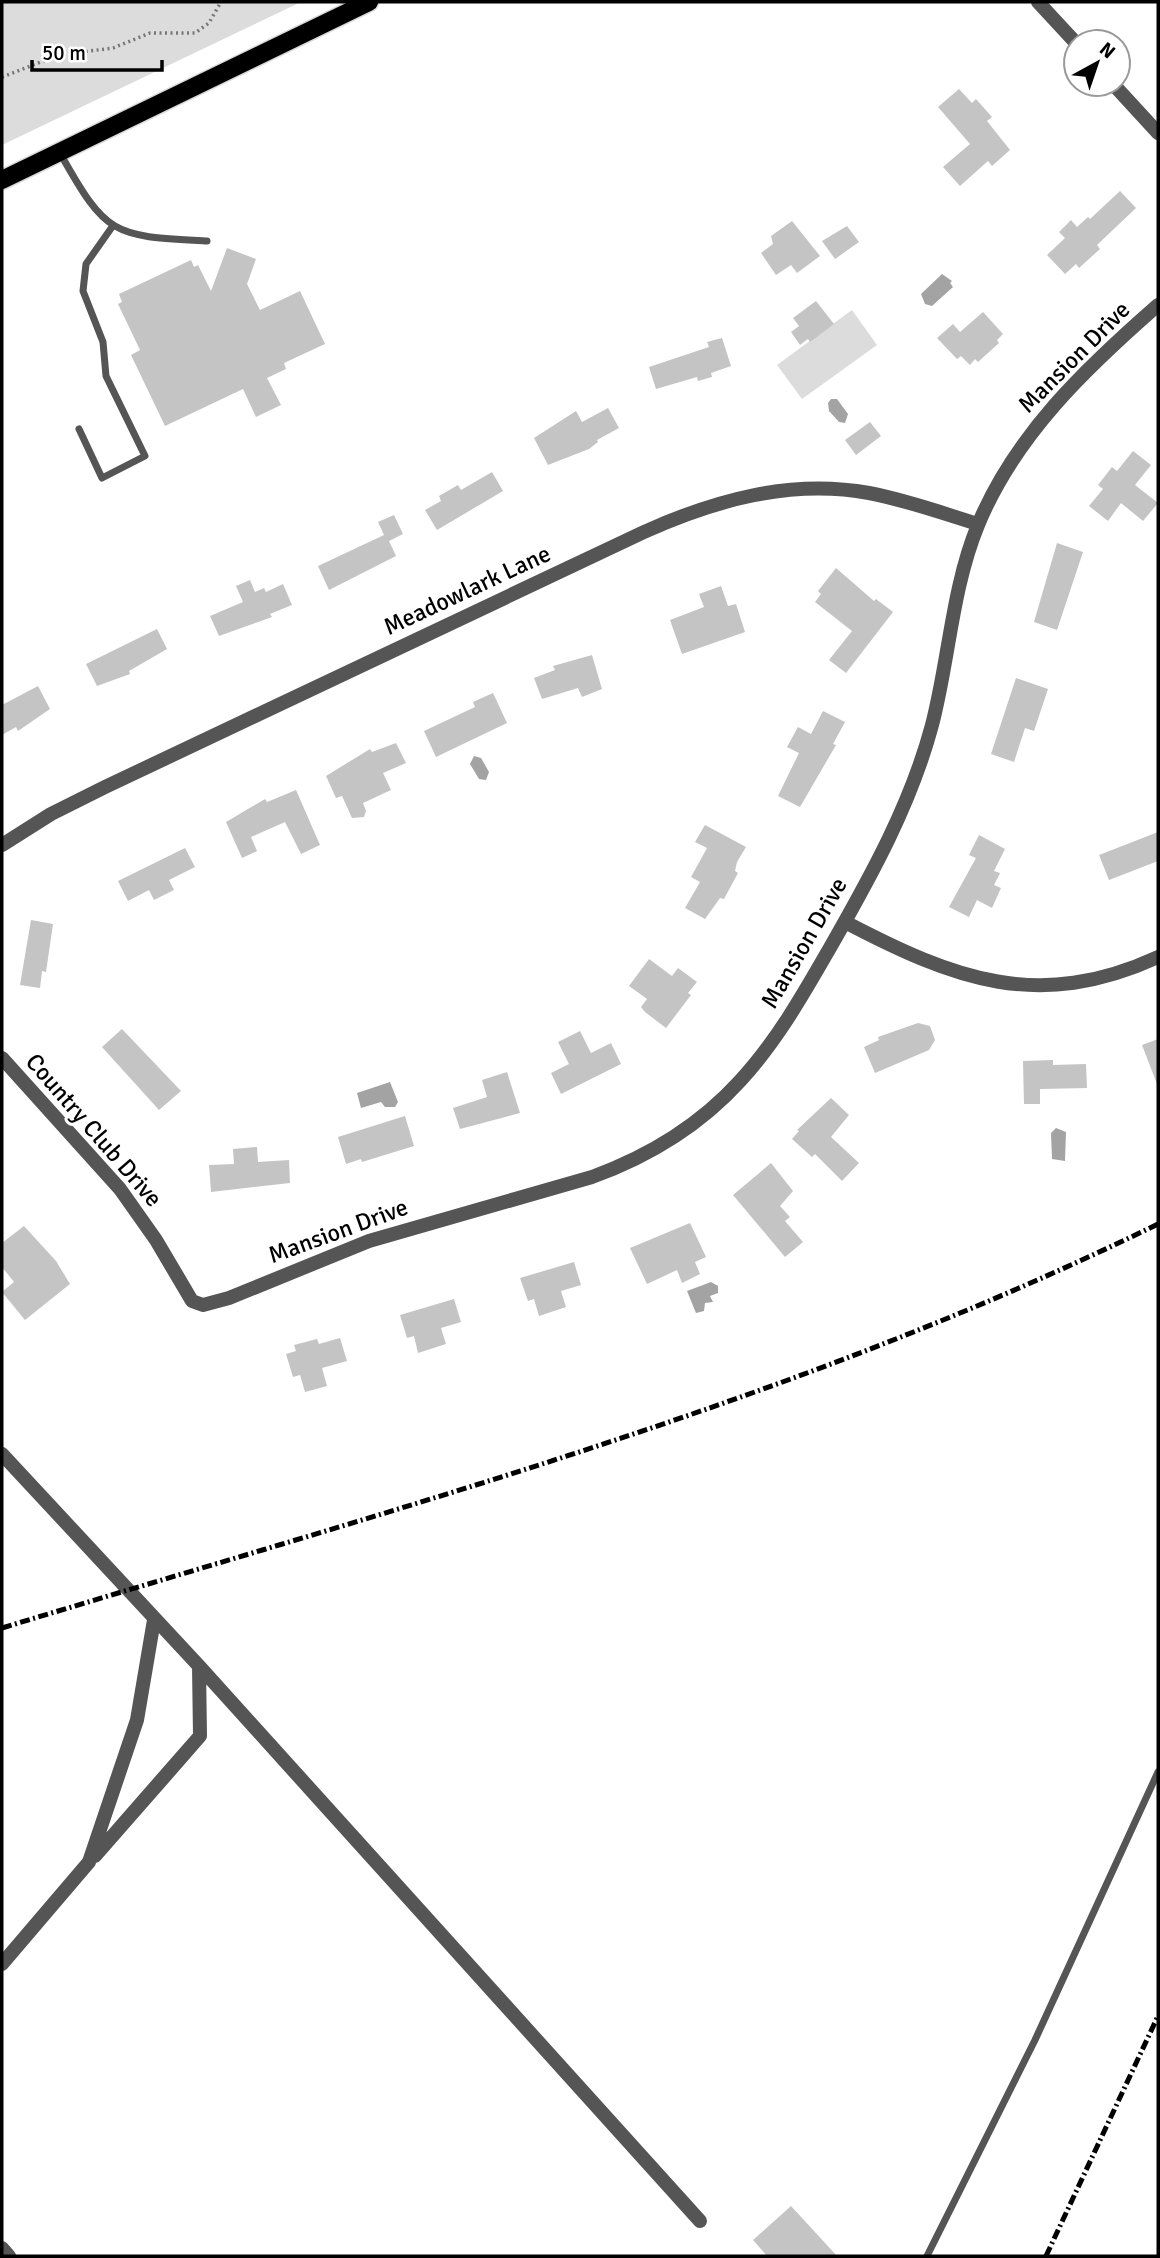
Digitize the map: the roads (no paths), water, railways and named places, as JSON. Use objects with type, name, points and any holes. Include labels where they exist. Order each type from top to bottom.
[{"type":"main road","points":[[2,180],[369,2]]},
{"type":"street","points":[[1038,2],[1062,28]]},
{"type":"street","points":[[1126,98],[1158,133]]},
{"type":"street","name":"Mansion Drive","points":[[197,1304],[229,1298],[369,1241],[592,1177],[644,1154],[687,1127],[739,1082],[793,1011],[845,922],[899,818],[920,764],[978,524],[1016,455],[1052,406],[1158,305]]},
{"type":"street","name":"Meadowlark Lane","points":[[2,845],[51,814],[105,787],[633,537],[715,503],[737,497],[804,490],[855,491],[978,524]]},
{"type":"street","points":[[845,922],[904,953],[948,971],[1014,984],[1088,981],[1110,977],[1158,957]]},
{"type":"street","name":"Country Club Drive","points":[[2,1058],[120,1189],[156,1240],[188,1295],[197,1304]]},
{"type":"street","points":[[2,1454],[199,1666],[700,2221]]},
{"type":"street","points":[[89,1862],[136,1720],[155,1620]]},
{"type":"street","points":[[2,1964],[200,1736],[199,1666]]},
{"type":"street","points":[[2,2248],[9,2256]]},
{"type":"lane","points":[[59,152],[86,198],[112,226],[146,237],[207,241]]},
{"type":"lane","points":[[79,429],[102,478],[145,456],[106,376],[103,342],[83,291],[86,264],[112,226]]},
{"type":"lane","points":[[926,2256],[1029,2052],[1158,1772]]},
{"type":"railway","points":[[2,1628],[443,1495],[734,1400],[1019,1288],[1158,1224]]},
{"type":"railway","points":[[1046,2256],[1158,2016]]}]
